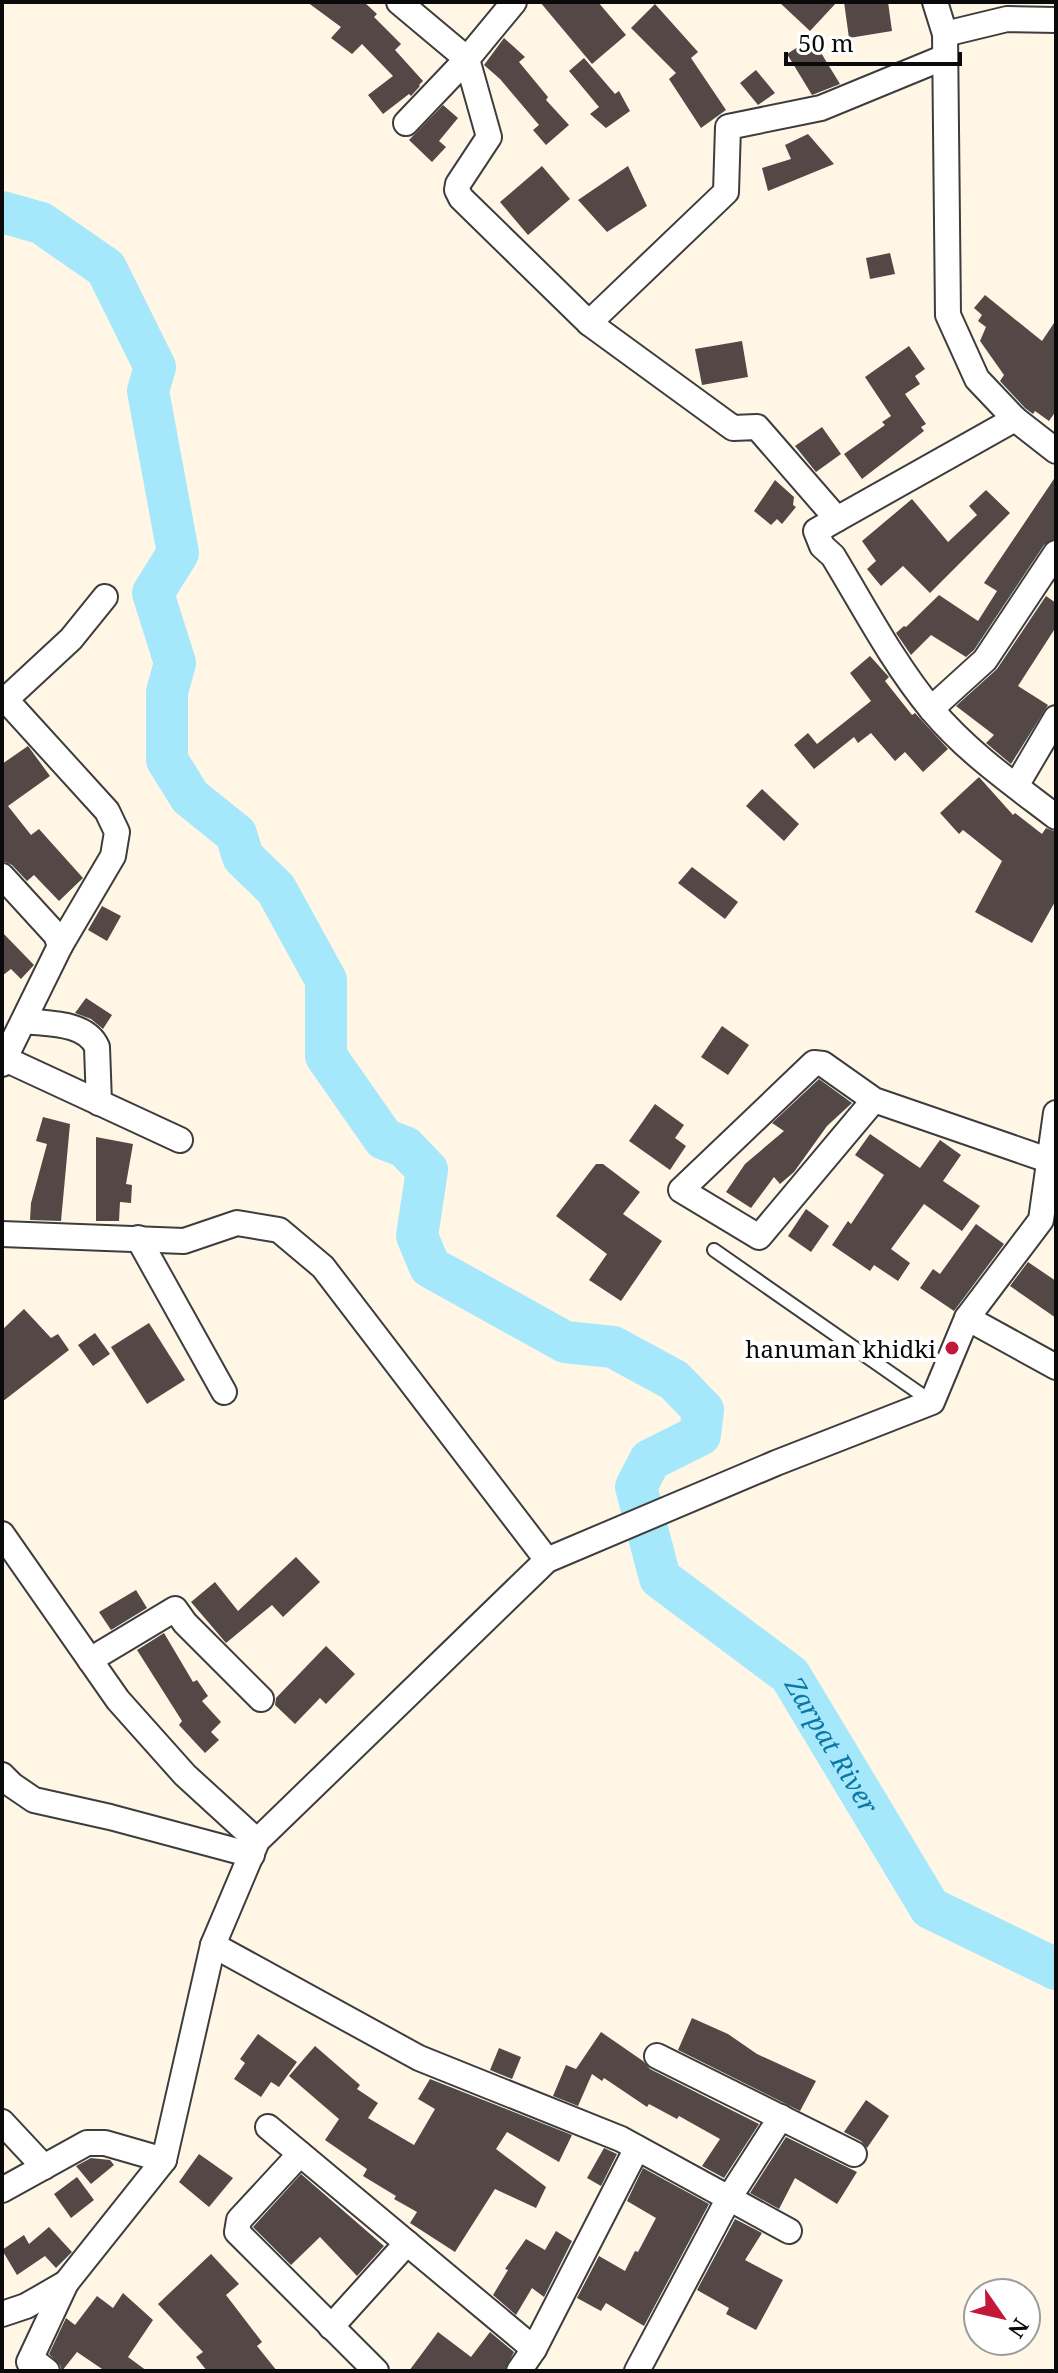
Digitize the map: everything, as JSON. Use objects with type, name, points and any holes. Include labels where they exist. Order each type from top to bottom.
[{"type":"street","points":[[399,2],[467,59],[489,137],[458,184],[459,195],[589,323],[733,428],[757,427],[837,519]]},
{"type":"street","points":[[406,123],[467,59],[514,2]]},
{"type":"street","points":[[935,2],[945,46],[948,315],[977,379],[1015,419],[1056,451]]},
{"type":"street","points":[[589,323],[726,192],[728,127],[821,108],[945,46],[1007,10],[1056,20]]},
{"type":"street","points":[[1015,419],[816,531],[822,546],[833,556],[883,640],[931,709],[996,772],[1056,817]]},
{"type":"street","points":[[931,709],[985,660],[1056,553]]},
{"type":"street","points":[[105,597],[71,639],[4,702],[107,811],[117,832],[113,856],[60,946],[3,1062],[180,1140]]},
{"type":"street","points":[[1016,786],[1056,718]]},
{"type":"street","points":[[2,876],[56,935],[60,946]]},
{"type":"street","points":[[25,1021],[74,1028],[94,1039],[99,1103]]},
{"type":"street","points":[[874,1100],[759,1237],[681,1190],[814,1063],[823,1064],[874,1100],[1048,1160]]},
{"type":"street","points":[[33,2368],[66,2283],[164,2160],[213,1945],[254,1848],[547,1560],[776,1463],[932,1402],[967,1318],[1048,1213],[1048,1160],[1056,1113]]},
{"type":"street","points":[[2,1234],[184,1241],[237,1223],[279,1230],[323,1267],[547,1560]]},
{"type":"street","points":[[138,1238],[224,1392]]},
{"type":"street","points":[[967,1318],[1056,1367]]},
{"type":"street","points":[[2,1534],[118,1700],[254,1848]]},
{"type":"street","points":[[90,1660],[175,1609],[185,1623],[261,1699]]},
{"type":"street","points":[[2,1775],[34,1800],[254,1848]]},
{"type":"street","points":[[213,1945],[419,2058],[608,2133],[789,2231]]},
{"type":"street","points":[[657,2056],[854,2154]]},
{"type":"street","points":[[637,2371],[729,2198],[781,2117]]},
{"type":"street","points":[[2,2122],[44,2167]]},
{"type":"street","points":[[268,2127],[407,2243],[530,2363],[637,2148]]},
{"type":"street","points":[[2,2190],[87,2143],[96,2142],[164,2160]]},
{"type":"street","points":[[300,2154],[239,2220],[237,2232],[376,2371]]},
{"type":"street","points":[[331,2327],[407,2243]]},
{"type":"street","points":[[2,2314],[26,2306],[66,2283]]},
{"type":"lane","points":[[714,1250],[932,1402]]},
{"type":"building","points":[[307,2],[364,2],[377,14],[374,17],[401,44],[395,50],[423,81],[420,86],[411,96],[409,94],[383,114],[368,95],[393,76],[362,44],[352,54],[331,38],[341,27]]},
{"type":"building","points":[[540,2],[598,2],[626,35],[592,64]]},
{"type":"building","points":[[779,2],[837,2],[810,31]]},
{"type":"building","points":[[844,2],[888,2],[892,31],[849,38]]},
{"type":"building","points":[[655,4],[698,52],[691,58],[726,110],[701,128],[669,79],[676,73],[631,28]]},
{"type":"building","points":[[504,38],[525,57],[519,62],[548,97],[546,100],[569,125],[546,145],[533,130],[539,125],[484,65]]},
{"type":"building","points":[[812,38],[840,84],[812,95],[787,54]]},
{"type":"building","points":[[584,58],[615,94],[619,91],[630,111],[606,128],[590,114],[599,107],[569,71]]},
{"type":"building","points":[[756,70],[775,93],[758,105],[740,83]]},
{"type":"building","points":[[443,105],[458,118],[439,141],[446,147],[432,162],[409,140]]},
{"type":"building","points":[[808,134],[834,164],[768,191],[762,168],[791,159],[785,145]]},
{"type":"building","points":[[542,166],[570,199],[528,235],[500,202]]},
{"type":"building","points":[[628,166],[647,206],[607,232],[578,200]]},
{"type":"building","points":[[890,253],[895,274],[870,279],[866,258]]},
{"type":"building","points":[[985,295],[1042,341],[1056,320],[1056,411],[1049,421],[1025,408],[1000,381],[1004,375],[980,341],[986,327],[978,321],[982,315],[974,308]]},
{"type":"building","points":[[742,341],[748,377],[702,385],[695,349]]},
{"type":"building","points":[[909,346],[925,369],[915,376],[920,384],[905,394],[926,424],[921,427],[924,431],[862,479],[844,454],[885,425],[882,422],[891,416],[865,377]]},
{"type":"building","points":[[822,427],[841,454],[816,472],[795,446]]},
{"type":"building","points":[[1056,476],[1056,538],[1044,545],[974,650],[966,657],[931,635],[911,655],[896,633],[939,595],[978,621],[997,591],[984,583]]},
{"type":"building","points":[[775,480],[794,497],[793,505],[796,507],[782,524],[777,519],[771,525],[754,511]]},
{"type":"building","points":[[986,490],[1010,513],[930,593],[903,566],[881,586],[867,569],[876,561],[862,541],[912,499],[948,542],[977,515],[969,506]]},
{"type":"building","points":[[1046,596],[1056,603],[1056,627],[1018,686],[1048,705],[1011,764],[986,743],[994,735],[956,706],[997,669]]},
{"type":"building","points":[[870,656],[889,677],[885,681],[912,715],[915,713],[948,749],[923,772],[905,752],[895,761],[871,733],[858,743],[854,737],[814,769],[794,745],[808,733],[817,744],[871,701],[850,673]]},
{"type":"building","points":[[28,746],[50,776],[8,806],[31,835],[39,829],[83,878],[59,901],[34,875],[27,881],[12,865],[2,861],[2,764]]},
{"type":"building","points":[[979,777],[1013,815],[1015,813],[1042,834],[1046,828],[1056,832],[1056,900],[1032,943],[975,912],[1002,861],[963,830],[959,834],[940,813]]},
{"type":"building","points":[[762,789],[799,824],[784,841],[746,806]]},
{"type":"building","points":[[692,867],[738,902],[725,919],[678,883]]},
{"type":"building","points":[[102,906],[121,916],[107,941],[88,930]]},
{"type":"building","points":[[2,932],[34,965],[21,979],[11,969],[2,976]]},
{"type":"building","points":[[86,998],[112,1015],[103,1029],[91,1019],[75,1013]]},
{"type":"building","points":[[722,1026],[749,1045],[728,1075],[701,1057]]},
{"type":"building","points":[[819,1079],[852,1103],[827,1126],[794,1172],[780,1184],[774,1177],[751,1208],[726,1192],[745,1164],[784,1131],[772,1123]]},
{"type":"building","points":[[655,1104],[684,1125],[675,1138],[686,1146],[670,1170],[629,1141]]},
{"type":"building","points":[[43,1117],[70,1124],[61,1221],[30,1220],[31,1203],[47,1144],[36,1141]]},
{"type":"building","points":[[870,1134],[920,1168],[940,1140],[961,1155],[943,1181],[980,1206],[962,1231],[924,1204],[891,1249],[910,1263],[898,1281],[874,1265],[870,1271],[832,1245],[848,1221],[851,1224],[884,1175],[855,1155]]},
{"type":"building","points":[[96,1137],[133,1144],[126,1184],[132,1185],[131,1203],[120,1202],[119,1221],[96,1221]]},
{"type":"building","points":[[596,1164],[603,1164],[640,1192],[623,1214],[662,1241],[621,1301],[589,1280],[607,1254],[556,1216]]},
{"type":"building","points":[[806,1209],[829,1226],[811,1252],[788,1236]]},
{"type":"building","points":[[976,1224],[1004,1244],[954,1311],[920,1288],[933,1269],[940,1274]]},
{"type":"building","points":[[1028,1262],[1056,1281],[1056,1318],[1010,1286]]},
{"type":"building","points":[[24,1309],[51,1338],[58,1334],[69,1350],[2,1402],[2,1330]]},
{"type":"building","points":[[149,1323],[185,1380],[147,1404],[111,1347]]},
{"type":"building","points":[[95,1333],[110,1354],[93,1366],[78,1345]]},
{"type":"building","points":[[296,1557],[320,1582],[283,1617],[272,1605],[226,1643],[191,1602],[215,1582],[238,1611]]},
{"type":"building","points":[[136,1590],[147,1608],[111,1630],[99,1612]]},
{"type":"building","points":[[164,1633],[193,1682],[197,1680],[208,1696],[202,1701],[221,1722],[211,1732],[219,1740],[205,1753],[179,1725],[182,1721],[137,1650]]},
{"type":"building","points":[[326,1646],[355,1674],[326,1704],[320,1698],[295,1724],[275,1705],[276,1698]]},
{"type":"building","points":[[692,2018],[728,2034],[757,2054],[816,2081],[800,2111],[678,2050]]},
{"type":"building","points":[[601,2032],[650,2069],[759,2124],[724,2178],[702,2166],[720,2139],[679,2116],[677,2119],[649,2104],[647,2107],[604,2078],[602,2081],[592,2074],[578,2106],[553,2096],[566,2065],[576,2069]]},
{"type":"building","points":[[258,2034],[297,2062],[279,2087],[271,2082],[261,2097],[234,2079],[245,2063],[240,2059]]},
{"type":"building","points":[[315,2046],[360,2085],[357,2089],[378,2103],[368,2118],[414,2145],[435,2109],[418,2099],[430,2079],[572,2135],[559,2162],[507,2132],[496,2149],[546,2187],[536,2208],[495,2189],[455,2252],[410,2223],[417,2212],[363,2176],[367,2169],[325,2140],[339,2119],[289,2076]]},
{"type":"building","points":[[499,2048],[521,2057],[512,2079],[490,2070]]},
{"type":"building","points":[[866,2100],[889,2116],[867,2148],[844,2132]]},
{"type":"building","points":[[786,2137],[857,2172],[837,2204],[795,2178],[779,2209],[750,2193]]},
{"type":"building","points":[[604,2148],[617,2154],[601,2186],[587,2178]]},
{"type":"building","points":[[199,2154],[233,2178],[209,2207],[179,2182]]},
{"type":"building","points":[[91,2158],[110,2160],[114,2165],[91,2184],[76,2166]]},
{"type":"building","points":[[643,2168],[709,2204],[644,2326],[606,2303],[601,2311],[577,2298],[599,2256],[625,2271],[656,2218],[627,2201]]},
{"type":"building","points":[[301,2174],[384,2246],[357,2276],[320,2237],[291,2265],[253,2227]]},
{"type":"building","points":[[77,2177],[94,2200],[71,2218],[54,2194]]},
{"type":"building","points":[[735,2219],[762,2233],[745,2260],[783,2280],[756,2330],[726,2314],[729,2308],[697,2290]]},
{"type":"building","points":[[49,2227],[72,2252],[56,2268],[45,2256],[17,2275],[2,2250],[24,2235],[29,2244]]},
{"type":"building","points":[[556,2231],[572,2241],[544,2297],[532,2288],[516,2315],[493,2295],[508,2270],[505,2269],[526,2239],[545,2250]]},
{"type":"building","points":[[211,2254],[239,2284],[226,2295],[262,2342],[257,2346],[277,2371],[207,2371],[196,2357],[203,2352],[158,2304]]},
{"type":"building","points":[[123,2293],[153,2320],[128,2357],[147,2371],[105,2371],[77,2352],[62,2371],[49,2354],[66,2318],[75,2325],[97,2296],[113,2308]]},
{"type":"building","points":[[438,2332],[471,2357],[490,2332],[514,2352],[504,2371],[409,2371]]},
{"type":"waterway","name":"Zarpat River","points":[[2,212],[41,223],[106,268],[155,367],[148,391],[178,553],[153,593],[175,663],[167,692],[167,760],[190,797],[236,834],[243,857],[276,889],[326,980],[326,1056],[384,1139],[405,1147],[427,1170],[417,1236],[430,1267],[565,1342],[613,1347],[674,1380],[703,1410],[700,1435],[650,1460],[636,1487],[660,1578],[790,1675],[930,1908],[1056,1969]]},
{"type":"place","name":"hanuman khidki","points":[[952,1348]]}]
